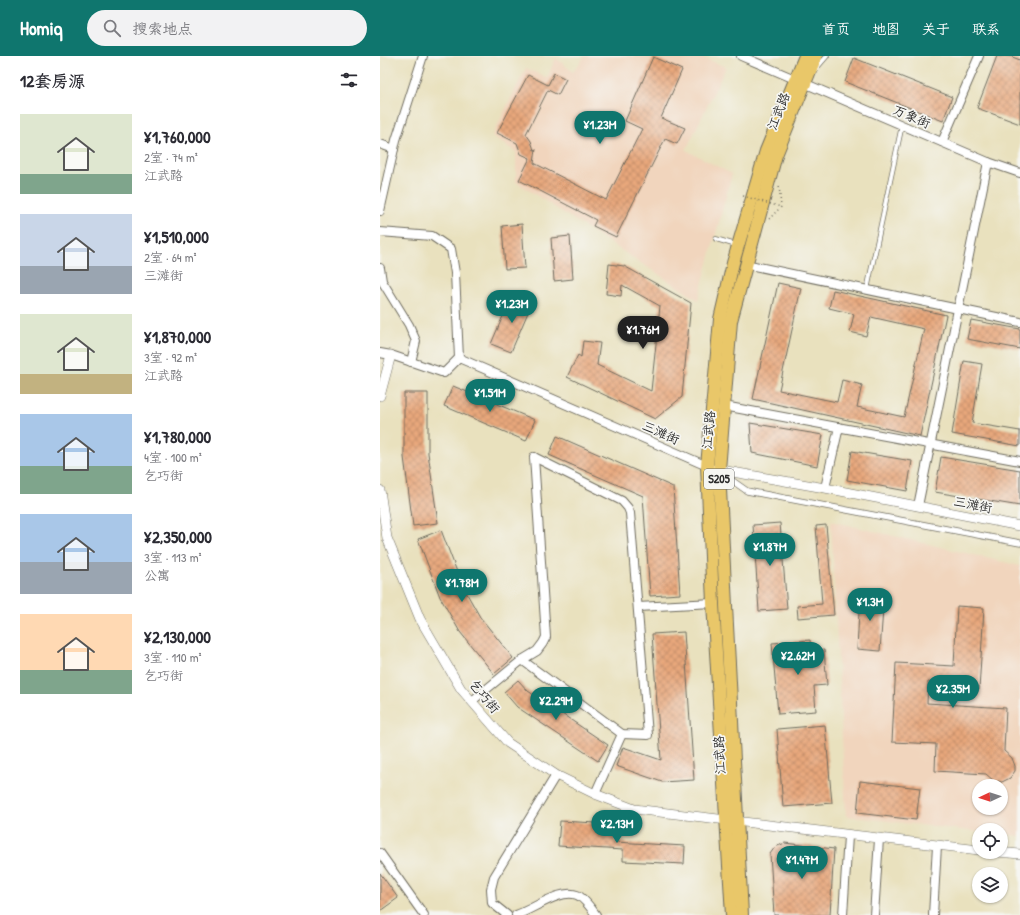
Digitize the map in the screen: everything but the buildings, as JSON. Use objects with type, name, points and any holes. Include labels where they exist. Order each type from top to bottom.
[{"type":"main road","name":"江武路","points":[[732,915],[731,822],[713,468],[724,406],[731,321],[745,264],[776,155],[800,81],[805,56]]},
{"type":"main road","name":"江武路","points":[[742,915],[731,822],[713,603],[713,468],[720,319],[739,245],[766,152],[800,81],[816,56]]},
{"type":"street","points":[[380,211],[394,149],[423,56]]},
{"type":"street","name":"万象街","points":[[740,56],[988,162],[1020,173]]},
{"type":"street","points":[[942,142],[979,56]]},
{"type":"street","points":[[380,144],[394,149]]},
{"type":"street","points":[[918,506],[988,162]]},
{"type":"street","points":[[380,232],[432,236],[451,250],[455,274],[459,358],[444,373],[391,355],[380,353]]},
{"type":"street","points":[[745,264],[1020,322]]},
{"type":"street","points":[[380,268],[382,281],[409,325],[416,341],[411,362]]},
{"type":"street","points":[[380,396],[391,355]]},
{"type":"street","name":"三滩街","points":[[459,358],[713,468],[1020,526]]},
{"type":"street","points":[[724,406],[1020,461]]},
{"type":"street","points":[[825,488],[839,427]]},
{"type":"street","points":[[472,702],[522,660],[537,651],[546,637],[534,457],[617,498],[628,508],[631,518],[648,735],[622,734],[522,660]]},
{"type":"street","points":[[713,468],[747,491],[1020,543]]},
{"type":"street","name":"乞巧街","points":[[380,490],[387,538],[420,619],[461,689],[508,743],[556,775],[595,794],[634,809],[848,836],[972,849]]},
{"type":"street","points":[[638,607],[713,603]]},
{"type":"street","points":[[595,794],[622,734]]},
{"type":"street","points":[[507,915],[492,903],[491,889],[494,877],[556,775]]},
{"type":"street","points":[[843,915],[848,836]]},
{"type":"street","points":[[874,915],[879,839]]},
{"type":"street","points":[[933,915],[937,846]]},
{"type":"street","points":[[380,853],[424,915]]},
{"type":"street","points":[[1008,853],[1020,854]]},
{"type":"street","points":[[516,915],[554,897],[568,894],[577,895],[591,907],[596,915]]},
{"type":"lane","points":[[800,81],[827,56]]},
{"type":"lane","points":[[867,290],[902,125]]},
{"type":"lane","points":[[716,239],[739,245]]},
{"type":"path","points":[[743,196],[781,207]]},
{"type":"shaded area","points":[[585,56],[699,56],[726,67],[686,150],[732,174],[698,300],[516,182],[516,152],[492,136],[526,68],[547,78],[556,58],[573,72]]},
{"type":"shaded area","points":[[831,521],[1020,566],[1020,836],[1008,835],[1008,823],[972,823],[972,831],[846,816]]}]
